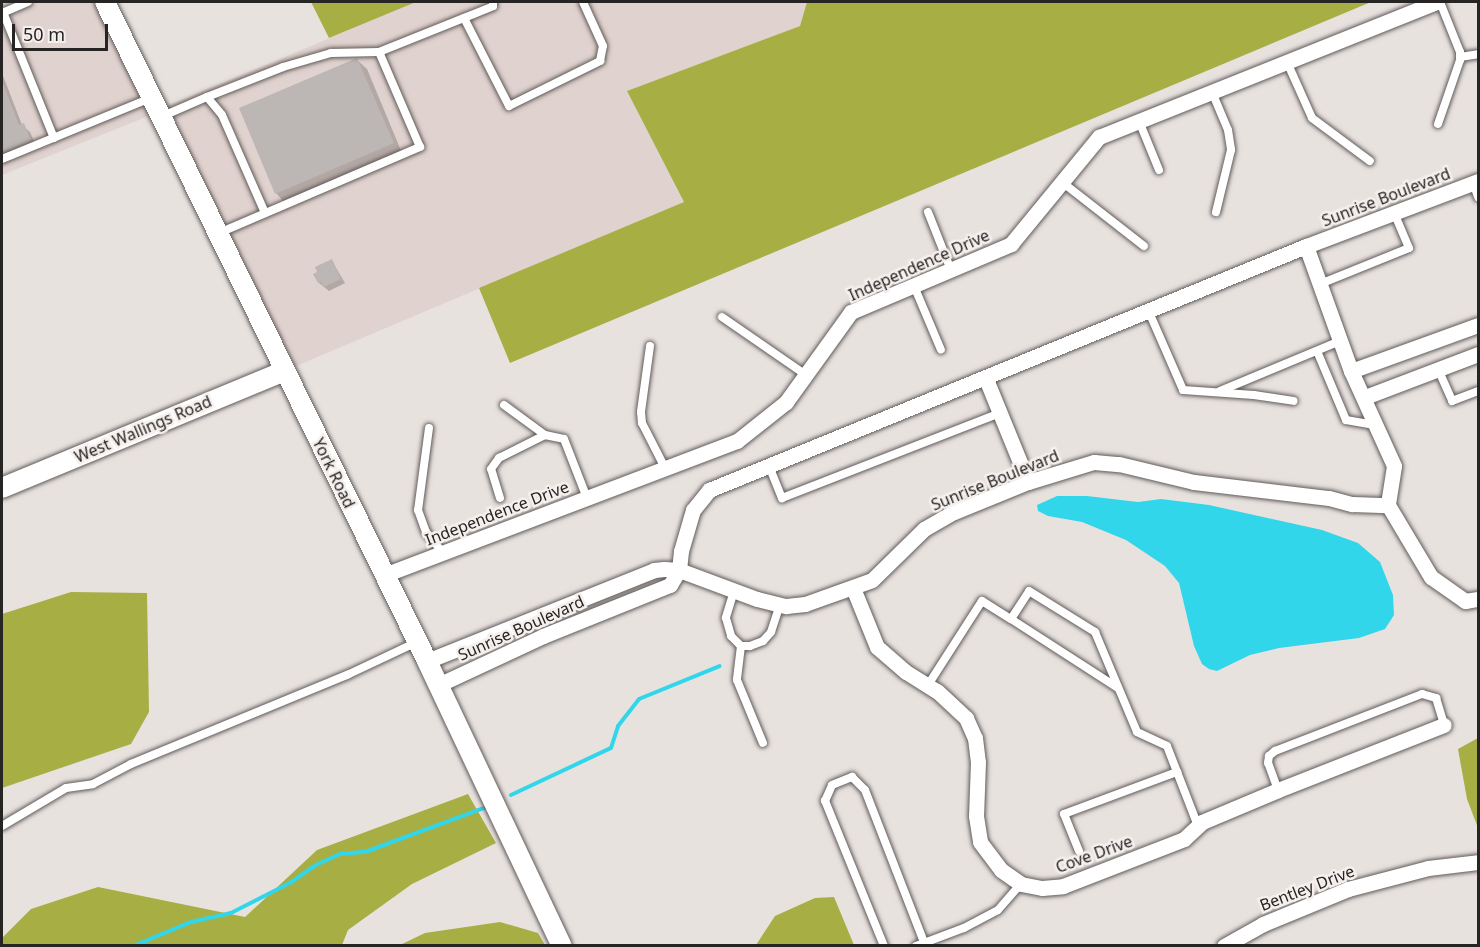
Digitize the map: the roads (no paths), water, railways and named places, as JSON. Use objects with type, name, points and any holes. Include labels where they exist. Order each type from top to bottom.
[{"type":"street","name":"York Road","points":[[105,2],[427,662],[562,945]]},
{"type":"street","name":"Independence Drive","points":[[384,576],[737,441],[786,402],[851,312],[1011,244],[1099,137],[1438,2]]},
{"type":"street","name":"Sunrise Boulevard","points":[[438,685],[543,636],[670,585],[679,570],[681,552],[693,510],[709,490],[986,379],[1306,246],[1394,213],[1477,187]]},
{"type":"street","points":[[1306,246],[1351,371],[1394,466],[1388,505],[1431,577],[1465,601],[1479,599]]},
{"type":"street","points":[[1351,371],[1479,325]]},
{"type":"street","points":[[1365,398],[1479,354]]},
{"type":"street","name":"West Wallings Road","points":[[2,488],[284,371]]},
{"type":"street","points":[[986,379],[1028,482]]},
{"type":"street","name":"Sunrise Boulevard","points":[[427,662],[654,570],[679,570],[734,591],[780,604],[805,604],[872,580],[889,566],[924,529],[954,512],[1028,482],[1094,462],[1119,464],[1194,482],[1329,498],[1352,504],[1388,505]]},
{"type":"street","points":[[853,588],[877,647],[891,661],[928,685],[966,718],[975,738],[978,762],[976,816],[980,842],[1000,870],[1021,884]]},
{"type":"street","name":"Cove Drive","points":[[1021,884],[1042,888],[1063,886],[1184,839],[1202,822],[1444,725]]},
{"type":"street","name":"Bentley Drive","points":[[1224,945],[1263,924],[1348,889],[1428,868],[1479,862]]},
{"type":"lane","points":[[28,2],[2,12],[54,138]]},
{"type":"lane","points":[[161,117],[283,67],[331,53],[379,52],[493,6],[493,2]]},
{"type":"lane","points":[[464,18],[509,106],[600,61],[603,46],[583,2]]},
{"type":"lane","points":[[1438,2],[1460,57],[1438,124]]},
{"type":"lane","points":[[217,233],[420,147],[379,52]]},
{"type":"lane","points":[[1460,57],[1479,54]]},
{"type":"lane","points":[[1287,62],[1312,118],[1370,161]]},
{"type":"lane","points":[[1212,92],[1228,130],[1231,150],[1216,212]]},
{"type":"lane","points":[[207,97],[222,115],[265,213]]},
{"type":"lane","points":[[2,159],[152,98]]},
{"type":"lane","points":[[1139,121],[1159,170]]},
{"type":"lane","points":[[1062,182],[1144,246]]},
{"type":"lane","points":[[928,212],[951,270]]},
{"type":"lane","points":[[1320,284],[1409,248],[1394,213]]},
{"type":"lane","points":[[914,286],[940,350]]},
{"type":"lane","points":[[1149,312],[1183,390],[1294,402]]},
{"type":"lane","points":[[722,317],[806,375]]},
{"type":"lane","points":[[1218,392],[1340,341]]},
{"type":"lane","points":[[650,346],[641,412],[642,423],[665,468]]},
{"type":"lane","points":[[1317,351],[1346,420],[1377,425]]},
{"type":"lane","points":[[1438,369],[1452,401],[1479,391]]},
{"type":"lane","points":[[504,405],[545,435],[564,439],[587,498]]},
{"type":"lane","points":[[769,466],[782,498],[1000,413]]},
{"type":"lane","points":[[429,428],[418,510],[426,532],[442,553]]},
{"type":"lane","points":[[500,498],[491,469],[499,458],[545,435]]},
{"type":"lane","points":[[734,591],[726,618],[731,636],[741,646],[750,646],[763,641],[771,632],[780,604]]},
{"type":"lane","points":[[1011,619],[1029,591],[1095,632],[1137,732],[1167,746],[1198,826]]},
{"type":"lane","points":[[928,685],[982,601],[1118,688]]},
{"type":"lane","points":[[2,826],[66,788],[93,784],[131,764],[347,675],[417,642]]},
{"type":"lane","points":[[741,646],[737,680],[763,743]]},
{"type":"lane","points":[[1278,790],[1268,763],[1269,756],[1275,751],[1422,694],[1436,698],[1444,725]]},
{"type":"lane","points":[[1079,851],[1064,814],[1177,772]]},
{"type":"lane","points":[[884,945],[825,801],[832,785],[852,777],[865,790],[924,942]]},
{"type":"lane","points":[[916,945],[964,928],[998,910],[1021,884]]},
{"type":"water","points":[[1057,496],[1087,496],[1138,502],[1161,499],[1209,505],[1322,530],[1358,543],[1380,562],[1393,595],[1394,615],[1385,629],[1359,638],[1279,648],[1250,655],[1217,671],[1209,669],[1202,664],[1194,646],[1179,583],[1165,566],[1126,540],[1082,522],[1048,516],[1038,511],[1037,505]]},
{"type":"waterway","points":[[511,795],[611,748],[618,726],[639,699],[720,666]]},
{"type":"waterway","points":[[133,946],[191,922],[231,913],[290,883],[314,866],[340,854],[365,852],[484,808]]}]
